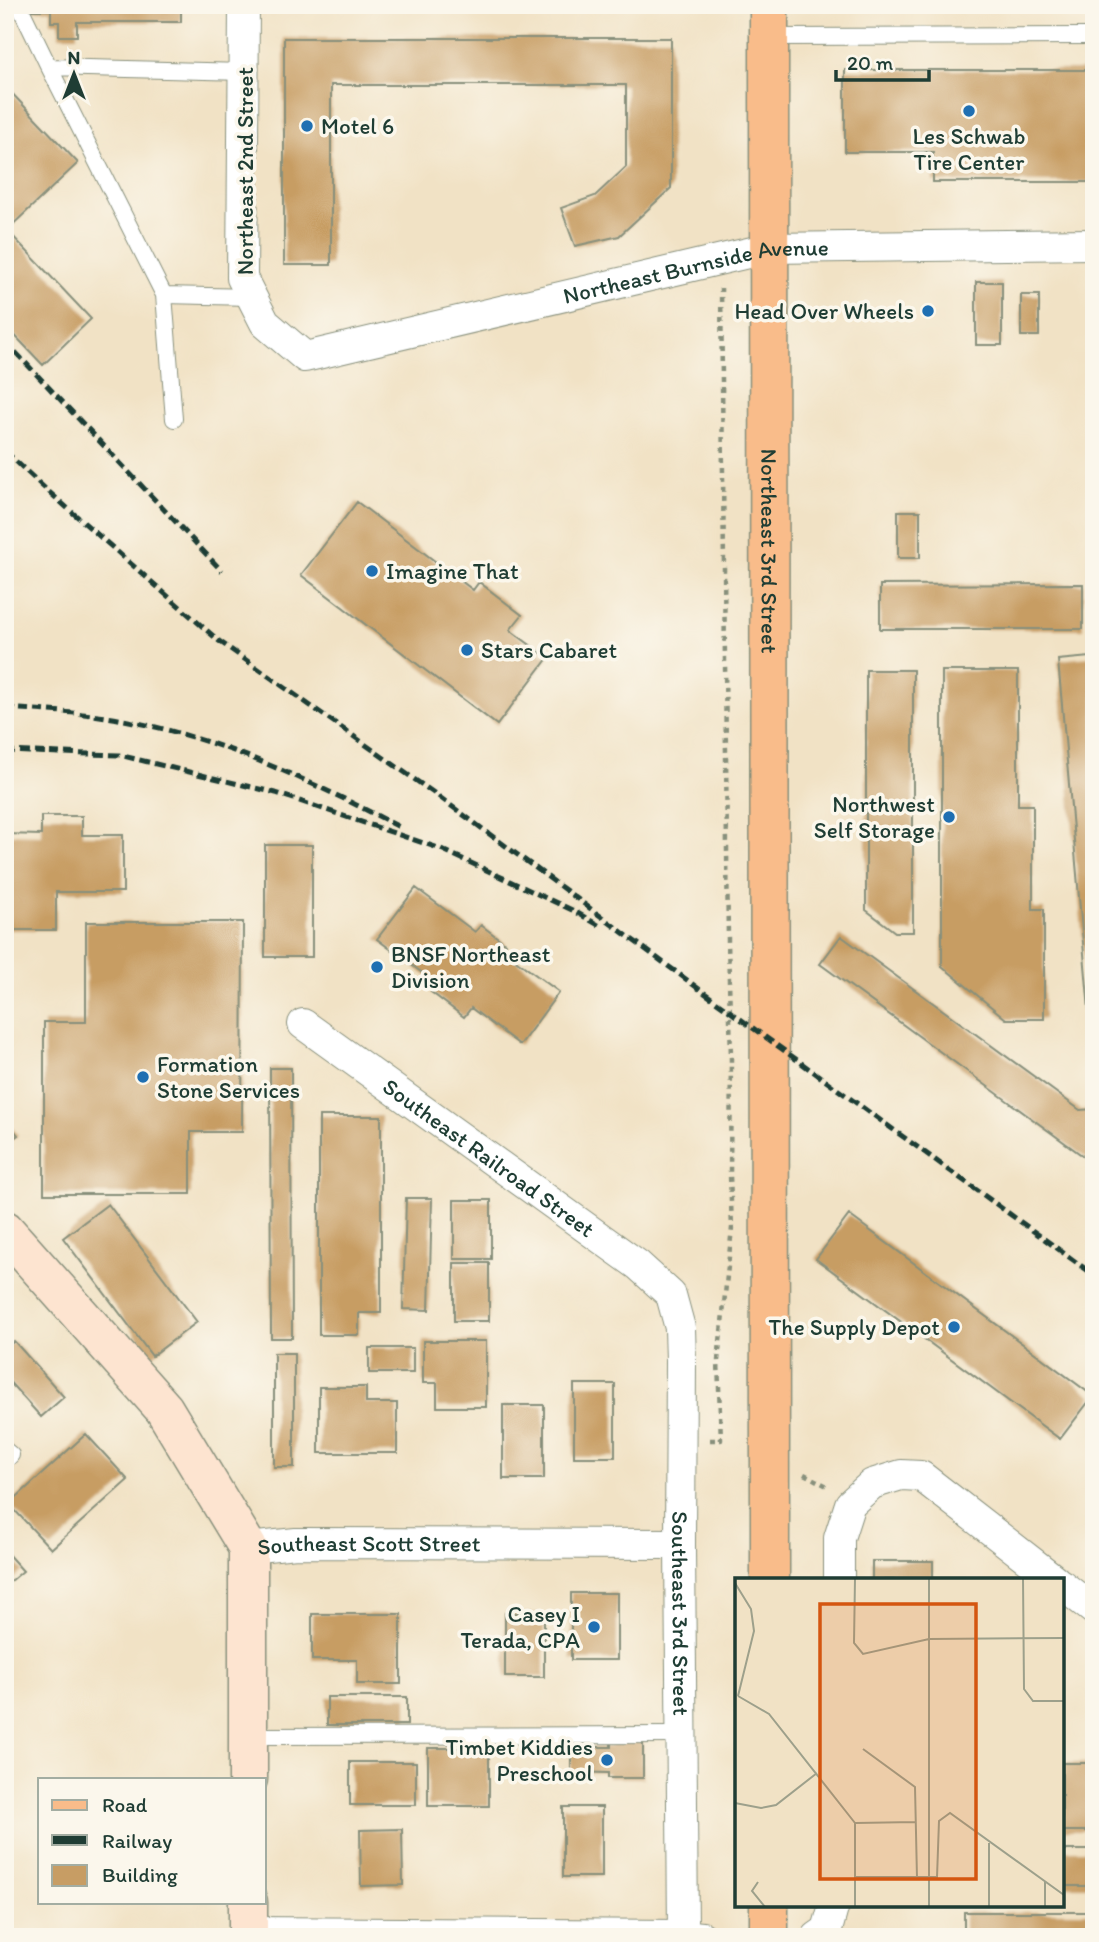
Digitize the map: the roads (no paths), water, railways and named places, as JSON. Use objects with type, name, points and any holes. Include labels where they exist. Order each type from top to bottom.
[{"type":"main road","name":"Northeast 3rd Street","points":[[769,21],[770,1578]]},
{"type":"main road","points":[[769,1907],[769,1937]]},
{"type":"street","name":"Northeast 2nd Street","points":[[244,5],[242,278],[265,323],[304,357]]},
{"type":"street","name":"Northeast Burnside Avenue","points":[[304,357],[769,248],[1094,244]]},
{"type":"street","name":"Southeast Railroad Street","points":[[303,1024],[638,1265],[671,1295]]},
{"type":"street","name":"Southeast Scott Street","points":[[5,1230],[164,1409],[248,1548],[296,1543],[680,1544]]},
{"type":"street","name":"Southeast 3rd Street","points":[[671,1295],[680,1328],[681,1735],[693,1936]]},
{"type":"street","points":[[839,1578],[839,1538],[850,1504],[872,1484],[901,1475],[922,1476],[1052,1578]]},
{"type":"street","points":[[248,1548],[248,1778]]},
{"type":"street","points":[[1064,1587],[1094,1610]]},
{"type":"street","points":[[817,1937],[827,1930],[833,1907]]},
{"type":"street","points":[[248,1923],[693,1936]]},
{"type":"lane","points":[[19,5],[164,295],[174,419]]},
{"type":"lane","points":[[769,21],[1094,36]]},
{"type":"lane","points":[[48,67],[244,72]]},
{"type":"lane","points":[[164,295],[251,297]]},
{"type":"lane","points":[[5,1450],[11,1455],[5,1461]]},
{"type":"lane","points":[[248,1736],[681,1735]]},
{"type":"railway","points":[[5,341],[222,571]]},
{"type":"railway","points":[[5,451],[219,641],[438,796],[1094,1275]]},
{"type":"railway","points":[[5,708],[105,717],[206,741],[306,781],[401,828]]},
{"type":"railway","points":[[5,751],[119,755],[276,793],[441,849],[574,911],[600,926]]},
{"type":"place","name":"Les Schwab Tire Center","points":[[969,111]]},
{"type":"place","name":"Motel 6","points":[[307,126]]},
{"type":"place","name":"Head Over Wheels","points":[[928,311]]},
{"type":"place","name":"Imagine That","points":[[372,571]]},
{"type":"place","name":"Stars Cabaret","points":[[467,650]]},
{"type":"place","name":"Northwest Self Storage","points":[[949,817]]},
{"type":"place","name":"BNSF Northeast Division","points":[[377,967]]},
{"type":"place","name":"Formation Stone Services","points":[[143,1077]]},
{"type":"place","name":"The Supply Depot","points":[[954,1327]]},
{"type":"place","name":"Casey I Terada, CPA","points":[[594,1627]]},
{"type":"place","name":"Timbet Kiddies Preschool","points":[[607,1760]]}]
